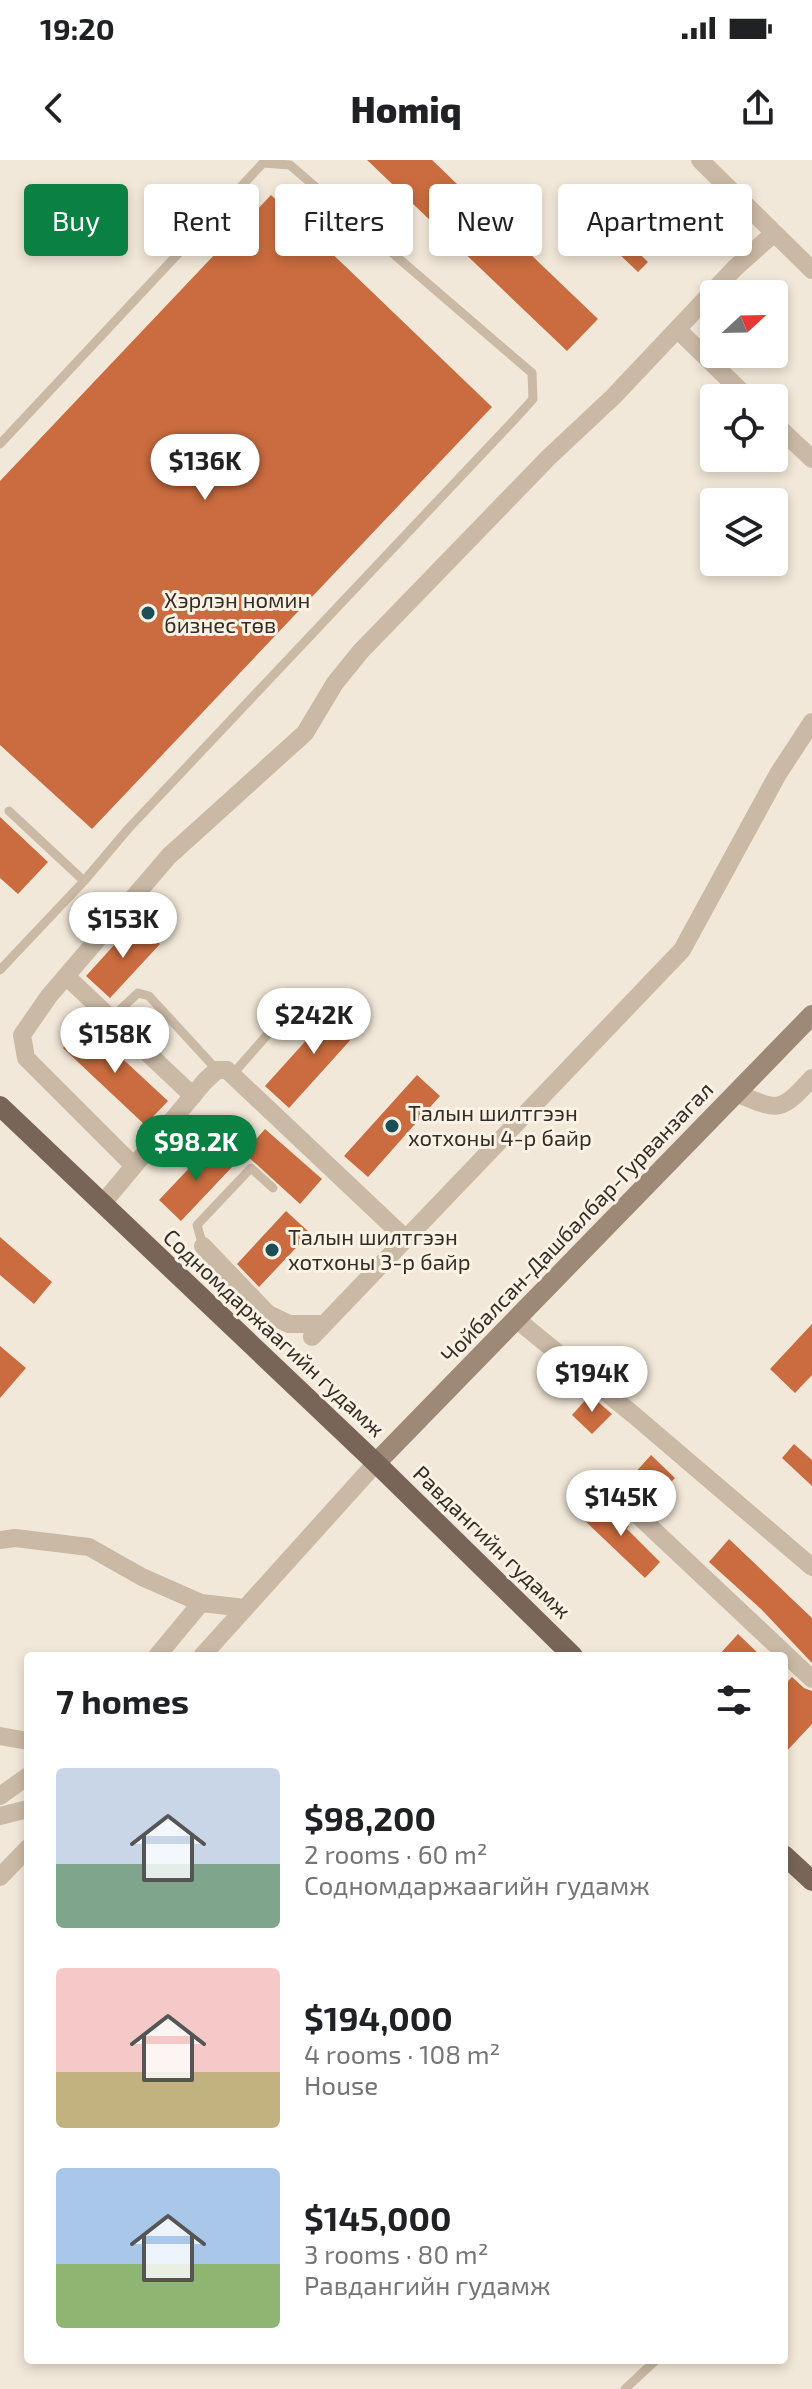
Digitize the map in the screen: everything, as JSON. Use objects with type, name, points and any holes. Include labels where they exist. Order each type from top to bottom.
[{"type":"main road","name":"Содномдаржаагийн гудамж","points":[[0,1106],[376,1463]]},
{"type":"main road","name":"Равдангийн гудамж","points":[[376,1463],[569,1652]]},
{"type":"main road","points":[[788,1859],[812,1881]]},
{"type":"street","points":[[700,160],[812,270]]},
{"type":"street","points":[[134,1166],[26,1058],[22,1035],[66,976],[169,856],[305,733],[335,683],[361,651],[549,457],[613,397],[735,268],[773,234]]},
{"type":"street","points":[[677,329],[734,384]]},
{"type":"street","points":[[788,436],[812,459]]},
{"type":"street","points":[[203,1246],[268,1314],[289,1324],[318,1331],[682,950],[778,774],[812,722]]},
{"type":"street","points":[[66,976],[193,1096]]},
{"type":"street","name":"Чойбалсан-Дашбалбар-Гурванзагал","points":[[376,1463],[812,1015]]},
{"type":"street","points":[[103,1203],[193,1096],[224,1072],[406,1239]]},
{"type":"street","points":[[736,1093],[769,1107],[783,1105],[812,1078]]},
{"type":"street","points":[[516,1319],[812,1567]]},
{"type":"street","points":[[206,1652],[376,1463]]},
{"type":"street","points":[[610,1489],[783,1652]]},
{"type":"street","points":[[0,1540],[15,1538],[89,1547],[142,1577],[201,1603],[245,1608]]},
{"type":"street","points":[[160,1652],[201,1603]]},
{"type":"street","points":[[788,1656],[812,1679]]},
{"type":"street","points":[[0,1736],[24,1740]]},
{"type":"street","points":[[0,1796],[24,1779]]},
{"type":"street","points":[[0,1816],[24,1810]]},
{"type":"street","points":[[0,1877],[24,1852]]},
{"type":"lane","points":[[0,444],[263,163],[290,165],[532,373],[533,399],[138,817],[84,881],[0,970]]},
{"type":"lane","points":[[9,811],[84,881]]},
{"type":"lane","points":[[111,1018],[138,993],[149,996],[224,1072],[303,994]]},
{"type":"lane","points":[[203,1246],[197,1225],[251,1168],[273,1188]]},
{"type":"lane","points":[[625,2389],[652,2364]]},
{"type":"building","points":[[367,160],[432,160],[457,184],[429,184],[429,219],[413,204],[413,184],[392,184]]},
{"type":"building","name":"Хэрлэн номин бизнес төв","points":[[271,195],[275,199],[275,256],[335,256],[492,407],[92,829],[0,745],[0,481],[213,256],[259,256],[259,208]]},
{"type":"building","points":[[468,256],[532,256],[598,319],[567,351]]},
{"type":"building","points":[[621,256],[642,256],[648,262],[638,272]]},
{"type":"building","points":[[0,817],[48,862],[18,894],[0,878]]},
{"type":"building","points":[[135,922],[160,944],[110,998],[86,976]]},
{"type":"building","points":[[339,1004],[363,1026],[289,1108],[265,1086]]},
{"type":"building","points":[[85,1024],[168,1101],[145,1125],[63,1048]]},
{"type":"building","name":"Талын шилтгээн хотхоны 4-р байр","points":[[417,1075],[440,1096],[368,1177],[344,1156]]},
{"type":"building","points":[[265,1129],[322,1179],[300,1204],[244,1153]]},
{"type":"building","points":[[211,1145],[233,1166],[181,1221],[159,1200]]},
{"type":"building","name":"Талын шилтгээн хотхоны 3-р байр","points":[[286,1211],[310,1233],[259,1287],[237,1264]]},
{"type":"building","points":[[0,1237],[52,1282],[34,1304],[0,1275]]},
{"type":"building","points":[[812,1324],[812,1375],[795,1393],[770,1369]]},
{"type":"building","points":[[0,1346],[26,1368],[0,1398]]},
{"type":"building","points":[[590,1395],[612,1414],[592,1434],[572,1415]]},
{"type":"building","points":[[794,1444],[812,1460],[812,1486],[782,1458]]},
{"type":"building","points":[[651,1455],[675,1478],[656,1497],[633,1475]]},
{"type":"building","points":[[600,1499],[660,1562],[645,1578],[582,1518]]},
{"type":"building","points":[[729,1539],[812,1618],[812,1663],[761,1609],[709,1562]]},
{"type":"building","points":[[738,1634],[757,1652],[722,1652]]},
{"type":"building","points":[[792,1677],[812,1691],[812,1724],[788,1750],[788,1681]]},
{"type":"place","name":"Хэрлэн номин бизнес төв","points":[[148,613]]},
{"type":"place","name":"Талын шилтгээн хотхоны 4-р байр","points":[[392,1126]]},
{"type":"place","name":"Талын шилтгээн хотхоны 3-р байр","points":[[272,1250]]}]
